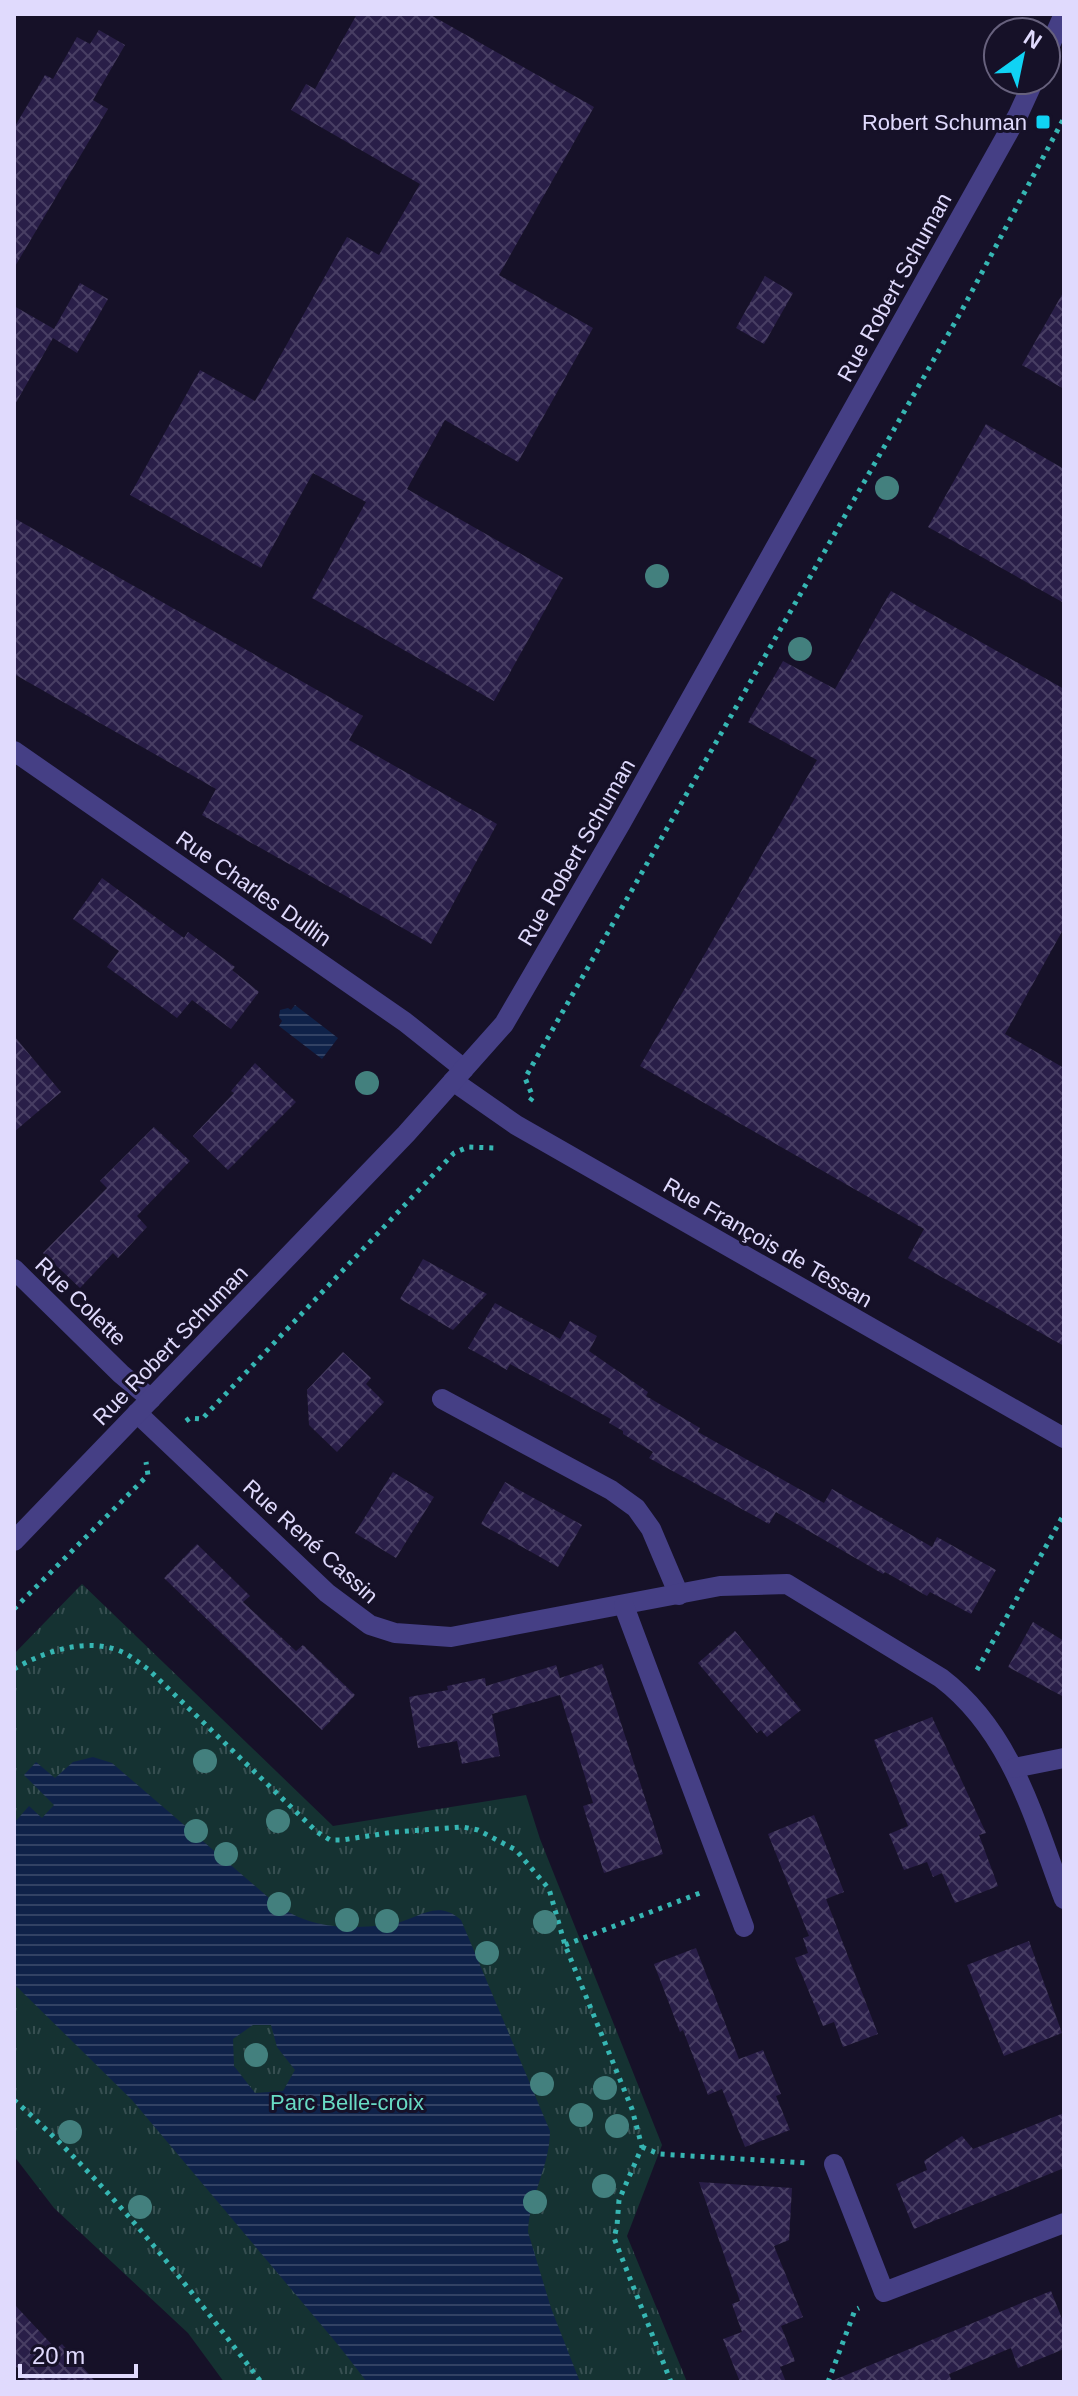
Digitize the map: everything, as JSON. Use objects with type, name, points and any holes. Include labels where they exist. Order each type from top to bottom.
[{"type":"street","name":"Rue Robert Schuman","points":[[14,1541],[406,1134],[504,1024],[605,850],[1027,96]]},
{"type":"street","name":"Rue Charles Dullin","points":[[14,751],[405,1022],[458,1075]]},
{"type":"street","name":"Rue François de Tessan","points":[[458,1075],[516,1125],[1064,1438]]},
{"type":"street","name":"Rue Colette","points":[[14,1269],[121,1374],[144,1406]]},
{"type":"street","points":[[442,1399],[611,1490],[636,1508],[651,1529],[679,1595]]},
{"type":"street","name":"Rue René Cassin","points":[[144,1406],[327,1593],[370,1625],[395,1633],[451,1637],[720,1586],[787,1584],[941,1678],[963,1695],[991,1729],[1014,1768],[1064,1899]]},
{"type":"street","points":[[624,1606],[744,1927]]},
{"type":"street","points":[[1014,1768],[1064,1758]]},
{"type":"street","points":[[834,2164],[884,2292],[1064,2223]]},
{"type":"path","points":[[963,1695],[1064,1514]]},
{"type":"path","points":[[14,1669],[33,1658],[77,1646],[120,1651],[148,1669],[317,1832],[330,1840],[463,1827],[478,1830],[516,1850],[549,1889],[565,1945],[632,2109],[642,2147],[619,2200],[614,2238],[671,2382]]},
{"type":"path","points":[[565,1945],[727,1883]]},
{"type":"path","points":[[14,2100],[62,2142],[144,2231],[261,2382]]},
{"type":"path","points":[[642,2147],[659,2154],[834,2164]]},
{"type":"path","points":[[828,2382],[855,2310],[884,2292]]},
{"type":"green space","name":"Parc Belle-croix","points":[[82,1584],[333,1826],[526,1795],[540,1839],[662,2145],[627,2236],[687,2382],[224,2382],[188,2333],[54,2208],[14,2156],[14,1654]]},
{"type":"water","points":[[295,1005],[338,1038],[322,1059],[279,1026],[282,1021],[280,1010],[291,1010]]},
{"type":"water","points":[[93,1757],[112,1763],[276,1904],[302,1919],[330,1926],[360,1927],[391,1924],[426,1912],[443,1910],[461,1920],[550,2131],[547,2157],[532,2206],[528,2232],[551,2308],[580,2382],[367,2382],[132,2100],[14,1984],[14,1823],[29,1806],[42,1818],[54,1805],[24,1775],[36,1762],[55,1778],[73,1762]],"holes":[[[253,2025],[271,2025],[277,2047],[295,2070],[283,2091],[255,2093],[234,2066],[233,2039]]]},
{"type":"building","points":[[357,14],[429,14],[594,107],[499,275],[593,328],[518,462],[445,420],[407,489],[563,578],[494,701],[312,598],[366,502],[313,473],[261,568],[130,495],[200,370],[255,401],[347,237],[379,255],[420,184],[291,110],[306,84],[315,89]]},
{"type":"building","points":[[99,30],[125,45],[93,100],[108,109],[14,268],[14,128],[45,75],[53,79],[77,37],[90,44]]},
{"type":"building","points":[[765,276],[793,293],[764,344],[736,328]]},
{"type":"building","points":[[80,283],[108,299],[77,353],[53,338],[14,406],[14,306],[54,329]]},
{"type":"building","points":[[1064,291],[1064,389],[1022,365]]},
{"type":"building","points":[[986,424],[1064,469],[1064,603],[928,527]]},
{"type":"building","points":[[14,518],[363,716],[349,740],[497,824],[431,944],[202,815],[216,789],[14,674]]},
{"type":"building","points":[[891,591],[1064,689],[1064,928],[1005,1034],[1064,1068],[1064,1346],[908,1258],[924,1229],[640,1066],[817,760],[748,722],[783,661],[835,689]]},
{"type":"building","points":[[102,878],[184,938],[188,932],[235,967],[232,970],[259,992],[231,1029],[192,1000],[177,1018],[107,967],[119,951],[73,919]]},
{"type":"building","points":[[14,1036],[61,1092],[14,1132]]},
{"type":"building","points":[[255,1063],[296,1102],[228,1170],[193,1136],[234,1093],[231,1091]]},
{"type":"building","points":[[154,1127],[190,1161],[137,1216],[147,1227],[118,1258],[113,1253],[80,1288],[43,1253],[107,1188],[100,1181]]},
{"type":"building","points":[[423,1259],[487,1294],[453,1330],[400,1299]]},
{"type":"building","points":[[495,1303],[560,1339],[570,1321],[597,1336],[589,1351],[648,1392],[646,1396],[700,1428],[698,1432],[824,1503],[832,1489],[932,1547],[937,1537],[996,1570],[971,1614],[930,1592],[927,1596],[885,1572],[883,1574],[776,1512],[769,1524],[649,1458],[653,1452],[609,1423],[611,1419],[510,1364],[507,1370],[468,1348]]},
{"type":"building","points":[[343,1352],[371,1378],[366,1384],[384,1402],[337,1452],[309,1425],[307,1390]]},
{"type":"building","points":[[393,1472],[434,1497],[396,1558],[355,1533]]},
{"type":"building","points":[[505,1482],[582,1525],[558,1567],[481,1524]]},
{"type":"building","points":[[197,1544],[250,1596],[243,1602],[296,1651],[303,1645],[355,1695],[322,1730],[164,1578]]},
{"type":"building","points":[[1033,1622],[1064,1641],[1064,1697],[1008,1667]]},
{"type":"building","points":[[735,1631],[801,1710],[767,1737],[761,1730],[757,1733],[698,1663]]},
{"type":"building","points":[[602,1664],[663,1854],[604,1873],[583,1806],[593,1803],[560,1695],[492,1714],[500,1756],[462,1764],[457,1741],[418,1748],[409,1697],[448,1690],[447,1686],[485,1678],[486,1686],[556,1665],[560,1678]]},
{"type":"building","points":[[932,1717],[986,1833],[979,1835],[998,1886],[955,1903],[942,1873],[933,1877],[927,1862],[904,1870],[889,1834],[908,1826],[874,1740]]},
{"type":"building","points":[[814,1815],[844,1892],[826,1899],[878,2034],[843,2047],[834,2022],[823,2026],[795,1958],[808,1953],[803,1938],[809,1936],[768,1834]]},
{"type":"building","points":[[1029,1941],[1062,2033],[1004,2056],[967,1965]]},
{"type":"building","points":[[696,1948],[739,2059],[763,2050],[781,2094],[776,2096],[790,2130],[745,2147],[722,2089],[708,2095],[654,1964]]},
{"type":"building","points":[[1064,2113],[1064,2168],[914,2229],[896,2184],[927,2170],[924,2161],[962,2136],[973,2149]]},
{"type":"building","points":[[699,2182],[792,2188],[789,2240],[774,2246],[803,2317],[781,2326],[795,2361],[780,2367],[786,2382],[740,2382],[723,2339],[742,2332],[732,2304],[740,2301]]},
{"type":"building","points":[[1051,2291],[1064,2324],[1064,2349],[1018,2368],[1011,2348],[949,2374],[952,2382],[829,2382]]},
{"type":"building","points":[[14,2304],[56,2349],[62,2344],[96,2382],[20,2382],[26,2377],[14,2364]]},
{"type":"place","name":"Robert Schuman","points":[[1043,122]]}]
